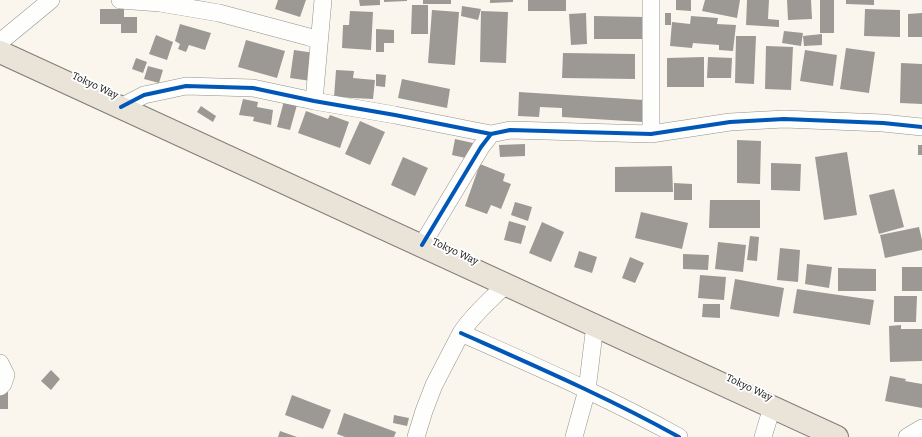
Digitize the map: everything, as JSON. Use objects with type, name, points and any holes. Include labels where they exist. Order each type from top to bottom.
[{"type":"main road","name":"Tokyo Way","points":[[0,52],[837,437]]},
{"type":"street","points":[[0,42],[51,0]]},
{"type":"street","points":[[120,0],[160,3],[219,13],[319,41]]},
{"type":"street","points":[[314,101],[323,0]]},
{"type":"street","points":[[651,0],[651,134]]},
{"type":"street","points":[[121,107],[144,95],[186,86],[253,88],[491,134],[510,130],[651,134],[730,122],[784,119],[883,123],[922,127]]},
{"type":"street","points":[[422,246],[481,147],[491,134]]},
{"type":"street","points":[[416,437],[434,385],[461,333],[475,315],[506,284]]},
{"type":"street","points":[[574,437],[587,390],[595,325]]},
{"type":"street","points":[[461,333],[587,390],[679,437]]},
{"type":"street","points":[[0,363],[6,375],[3,384],[0,387]]},
{"type":"street","points":[[763,437],[772,407]]},
{"type":"street","points":[[906,437],[922,428]]},
{"type":"building","points":[[278,0],[306,0],[300,17],[275,9]]},
{"type":"building","points":[[359,0],[380,0],[380,5],[360,6]]},
{"type":"building","points":[[384,0],[407,0],[407,1],[384,2]]},
{"type":"building","points":[[423,0],[451,0],[451,4],[423,4]]},
{"type":"building","points":[[490,0],[513,0],[513,2],[490,3]]},
{"type":"building","points":[[528,0],[566,0],[566,11],[528,11]]},
{"type":"building","points":[[676,0],[691,0],[691,11],[676,10]]},
{"type":"building","points":[[705,0],[740,0],[737,18],[702,11]]},
{"type":"building","points":[[747,0],[769,0],[768,19],[779,20],[779,27],[746,25]]},
{"type":"building","points":[[787,0],[811,0],[812,19],[788,20]]},
{"type":"building","points":[[820,0],[834,0],[834,33],[820,33]]},
{"type":"building","points":[[846,0],[874,0],[874,5],[846,4]]},
{"type":"building","points":[[412,5],[428,5],[428,34],[411,34]]},
{"type":"building","points":[[462,6],[481,9],[478,20],[461,16]]},
{"type":"building","points":[[100,9],[124,9],[124,17],[137,17],[137,33],[121,33],[121,24],[100,24]]},
{"type":"building","points":[[865,9],[900,10],[900,37],[864,36]]},
{"type":"building","points":[[432,10],[459,12],[455,65],[428,63]]},
{"type":"building","points":[[350,11],[373,12],[371,50],[342,48],[343,25],[349,25]]},
{"type":"building","points":[[481,11],[508,12],[506,63],[480,62]]},
{"type":"building","points":[[586,13],[587,44],[571,45],[569,14]]},
{"type":"building","points":[[665,13],[671,13],[671,25],[665,25]]},
{"type":"building","points":[[922,13],[922,37],[908,37],[908,14]]},
{"type":"building","points":[[594,16],[646,17],[646,39],[594,39]]},
{"type":"building","points":[[691,16],[718,18],[717,24],[736,25],[733,51],[719,50],[719,45],[693,43],[692,48],[670,46],[672,22],[690,24]]},
{"type":"building","points":[[180,24],[211,33],[205,50],[189,45],[186,52],[178,49],[180,44],[175,41]]},
{"type":"building","points":[[376,29],[394,30],[394,43],[384,43],[384,52],[376,52]]},
{"type":"building","points":[[784,31],[803,33],[801,46],[782,43]]},
{"type":"building","points":[[822,34],[822,45],[804,46],[803,36]]},
{"type":"building","points":[[156,35],[173,42],[167,60],[149,54]]},
{"type":"building","points":[[736,36],[756,36],[754,84],[735,83]]},
{"type":"building","points":[[246,40],[285,51],[277,78],[238,67]]},
{"type":"building","points":[[766,46],[793,47],[791,90],[765,89]]},
{"type":"building","points":[[846,48],[875,52],[869,93],[840,89]]},
{"type":"building","points":[[294,50],[315,53],[311,81],[290,78]]},
{"type":"building","points":[[805,50],[837,55],[833,86],[800,81]]},
{"type":"building","points":[[563,53],[635,54],[635,79],[562,78]]},
{"type":"building","points":[[704,57],[704,87],[667,87],[667,58]]},
{"type":"building","points":[[708,57],[732,58],[731,78],[707,78]]},
{"type":"building","points":[[136,58],[147,62],[143,73],[132,69]]},
{"type":"building","points":[[901,63],[922,64],[922,104],[900,103]]},
{"type":"building","points":[[148,66],[163,70],[159,83],[144,79]]},
{"type":"building","points":[[336,70],[354,71],[353,78],[375,80],[373,99],[334,97]]},
{"type":"building","points":[[376,74],[386,75],[385,87],[376,86]]},
{"type":"building","points":[[402,79],[450,89],[447,108],[398,98]]},
{"type":"building","points":[[519,92],[644,100],[643,122],[562,117],[562,108],[540,107],[539,117],[518,116]]},
{"type":"building","points":[[243,99],[258,102],[257,107],[273,110],[271,125],[253,121],[254,117],[239,115]]},
{"type":"building","points":[[284,101],[297,105],[290,130],[277,127]]},
{"type":"building","points":[[201,106],[216,116],[213,122],[197,112]]},
{"type":"building","points":[[306,111],[328,119],[330,115],[349,122],[340,148],[298,133]]},
{"type":"building","points":[[360,121],[385,132],[370,165],[345,154]]},
{"type":"building","points":[[455,139],[473,143],[470,159],[452,155]]},
{"type":"building","points":[[737,140],[761,141],[760,184],[737,183]]},
{"type":"building","points":[[525,144],[525,156],[500,157],[499,145]]},
{"type":"building","points":[[918,145],[922,145],[922,155],[918,155]]},
{"type":"building","points":[[847,152],[857,215],[824,220],[815,157]]},
{"type":"building","points":[[403,157],[428,168],[415,196],[391,185]]},
{"type":"building","points":[[771,163],[801,164],[800,191],[771,190]]},
{"type":"building","points":[[480,164],[505,174],[503,181],[511,184],[501,209],[491,205],[487,214],[465,206]]},
{"type":"building","points":[[672,166],[673,192],[615,192],[615,167]]},
{"type":"building","points":[[674,183],[692,184],[692,200],[674,200]]},
{"type":"building","points":[[894,189],[904,227],[879,234],[869,195]]},
{"type":"building","points":[[710,200],[760,200],[760,228],[709,228]]},
{"type":"building","points":[[515,202],[532,207],[528,221],[511,215]]},
{"type":"building","points":[[641,212],[688,223],[682,249],[635,238]]},
{"type":"building","points":[[509,221],[526,226],[521,244],[504,240]]},
{"type":"building","points":[[542,222],[564,232],[551,262],[529,253]]},
{"type":"building","points":[[919,227],[922,240],[922,250],[885,258],[880,235]]},
{"type":"building","points":[[750,236],[759,237],[757,261],[747,260]]},
{"type":"building","points":[[718,242],[746,245],[743,272],[715,269]]},
{"type":"building","points":[[780,248],[800,250],[798,282],[777,280]]},
{"type":"building","points":[[579,251],[597,257],[592,273],[574,267]]},
{"type":"building","points":[[683,254],[709,255],[708,270],[683,269]]},
{"type":"building","points":[[630,257],[644,263],[635,283],[622,278]]},
{"type":"building","points":[[807,264],[832,267],[829,288],[805,284]]},
{"type":"building","points":[[902,267],[922,267],[922,291],[902,291]]},
{"type":"building","points":[[838,268],[876,269],[876,291],[838,291]]},
{"type":"building","points":[[700,275],[726,277],[724,300],[698,298]]},
{"type":"building","points":[[735,279],[784,288],[779,317],[730,309]]},
{"type":"building","points":[[797,289],[874,300],[870,325],[793,313]]},
{"type":"building","points":[[894,296],[917,296],[916,322],[894,322]]},
{"type":"building","points":[[703,304],[720,304],[720,318],[702,317]]},
{"type":"building","points":[[901,325],[901,329],[922,329],[922,361],[890,362],[889,326]]},
{"type":"building","points":[[51,370],[60,379],[51,390],[41,381]]},
{"type":"building","points":[[890,376],[906,379],[905,381],[922,384],[922,408],[885,401]]},
{"type":"building","points":[[0,392],[8,392],[8,409],[0,409]]},
{"type":"building","points":[[292,395],[331,410],[323,429],[285,415]]},
{"type":"building","points":[[344,413],[396,432],[394,437],[345,437],[337,434]]},
{"type":"building","points":[[394,415],[409,418],[407,426],[393,423]]},
{"type":"building","points":[[280,431],[297,437],[278,437]]},
{"type":"cycle path","points":[[121,107],[144,95],[186,86],[253,88],[491,134]]},
{"type":"cycle path","points":[[422,245],[481,147],[491,134],[510,130],[651,134],[730,122],[784,119],[883,123],[922,127]]},
{"type":"cycle path","points":[[461,333],[599,396],[679,437]]}]
